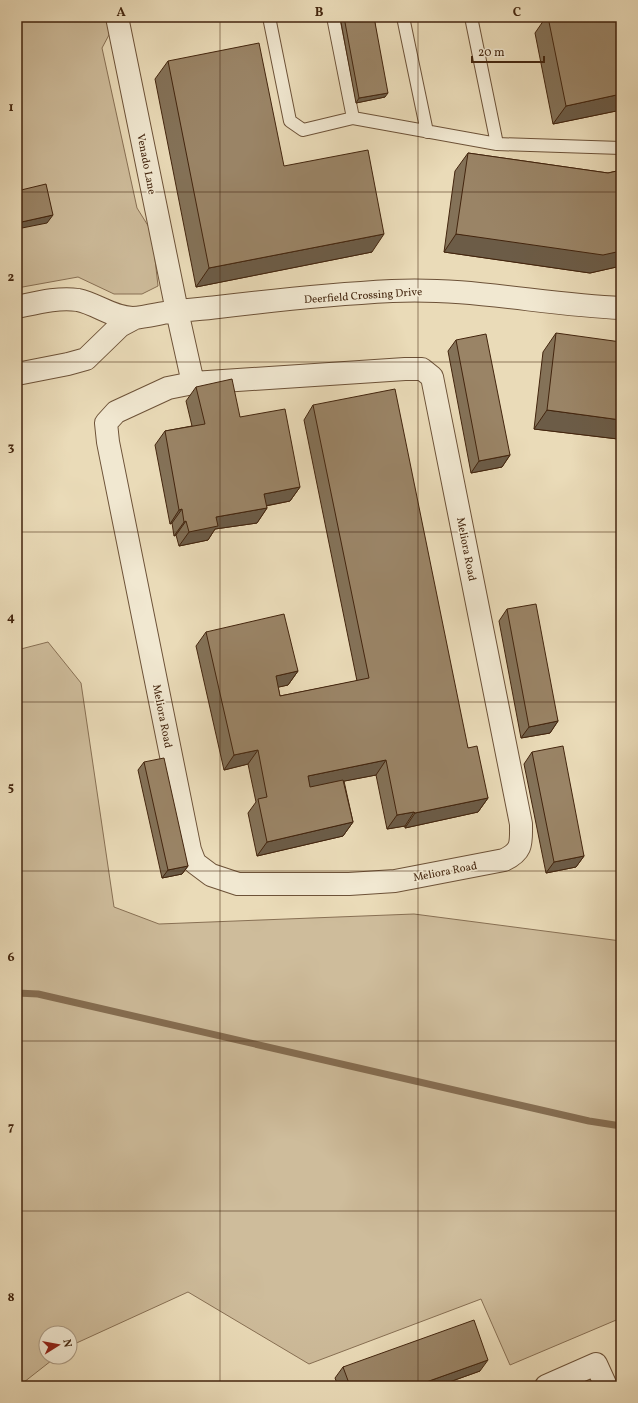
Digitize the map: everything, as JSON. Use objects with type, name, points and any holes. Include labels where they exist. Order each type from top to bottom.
[{"type":"street","name":"Venado Lane","points":[[117,17],[177,311]]},
{"type":"street","name":"Deerfield Crossing Drive","points":[[135,318],[177,311],[294,299],[423,290],[460,292],[621,308]]},
{"type":"street","points":[[17,307],[57,300],[78,300],[91,304],[112,314],[135,318]]},
{"type":"street","points":[[177,311],[193,383]]},
{"type":"street","points":[[17,374],[86,359],[120,326],[135,318]]},
{"type":"street","name":"Meliora Road","points":[[405,369],[422,369],[432,377],[520,824],[521,844],[514,856],[504,860],[395,881],[349,884],[238,884],[211,875],[195,863],[190,850],[167,737],[108,442],[106,423],[116,412],[168,388],[193,383],[405,369]]},
{"type":"street","points":[[546,1386],[596,1364],[606,1386]]},
{"type":"lane","points":[[269,17],[290,121],[303,130],[353,118],[497,144],[621,148]]},
{"type":"lane","points":[[333,17],[353,118]]},
{"type":"lane","points":[[403,17],[427,132]]},
{"type":"lane","points":[[471,17],[497,144]]},
{"type":"shaded area","points":[[17,17],[107,17],[110,33],[102,48],[137,208],[152,232],[158,286],[142,294],[114,294],[78,277],[17,288]]},
{"type":"shaded area","points":[[48,642],[81,683],[114,907],[159,924],[414,914],[621,941],[621,1318],[510,1365],[481,1299],[309,1364],[188,1292],[78,1342],[78,1325],[38,1325],[38,1365],[46,1365],[17,1386],[17,650]]},
{"type":"building","points":[[344,17],[374,17],[388,93],[359,98]]},
{"type":"building","points":[[548,17],[621,17],[621,94],[566,106]]},
{"type":"building","points":[[259,43],[284,166],[368,150],[384,234],[209,268],[168,61]]},
{"type":"building","points":[[468,153],[608,173],[621,170],[621,251],[603,255],[456,234]]},
{"type":"building","points":[[46,184],[53,215],[17,223],[17,191]]},
{"type":"building","points":[[556,333],[621,342],[621,420],[547,410]]},
{"type":"building","points":[[486,334],[510,455],[479,461],[456,340]]},
{"type":"building","points":[[232,379],[240,417],[285,409],[300,487],[264,494],[267,508],[216,517],[218,526],[189,532],[186,521],[184,522],[182,509],[179,510],[165,431],[205,424],[196,387]]},
{"type":"building","points":[[395,389],[468,748],[477,746],[488,798],[415,813],[397,815],[386,760],[308,776],[310,787],[343,780],[353,822],[267,842],[258,799],[267,797],[258,750],[234,755],[206,632],[284,614],[298,671],[276,676],[280,696],[369,678],[313,405]]},
{"type":"building","points":[[536,604],[558,721],[529,727],[507,609]]},
{"type":"building","points":[[563,746],[584,856],[554,862],[532,752]]},
{"type":"building","points":[[164,758],[188,866],[168,870],[144,762]]},
{"type":"building","points":[[474,1320],[488,1360],[415,1386],[350,1386],[343,1367]]},
{"type":"building","points":[[326,1383],[328,1386],[318,1386]]},
{"type":"waterway","points":[[17,993],[38,994],[589,1121],[621,1126]]}]
